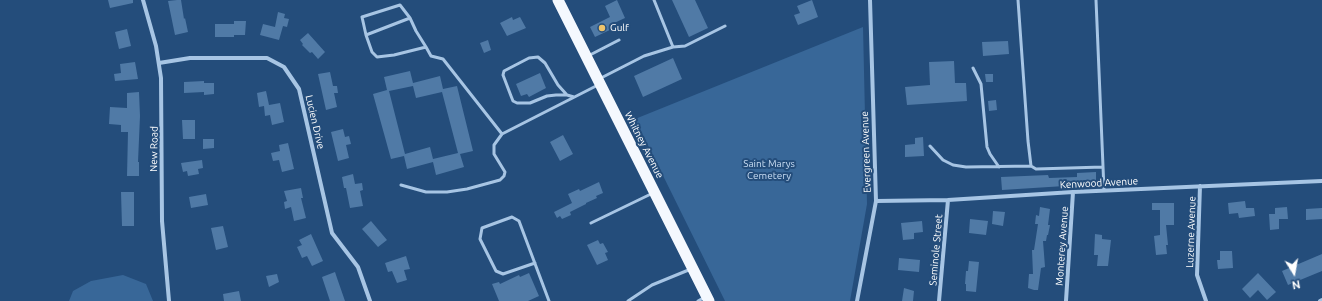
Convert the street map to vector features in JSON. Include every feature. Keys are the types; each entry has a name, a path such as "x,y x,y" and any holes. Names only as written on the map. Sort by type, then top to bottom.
{"highway":[{"name":"Whitney Avenue","path":"558,0 693,269 705,299"}],"street":[{"name":"New Road","path":"143,0 159,63 162,93 162,221 169,301"},
{"name":"Evergreen Avenue","path":"857,301 876,201 870,0"},
{"name":"Lucien Drive","path":"159,63 190,58 267,58 284,67 299,89 332,233 358,267 370,301"},
{"name":"Kenwood Avenue","path":"876,201 948,200 1104,190 1322,181"},
{"name":"Luzerne Avenue","path":"1200,186 1197,275 1206,301"},
{"name":"Monterey Avenue","path":"1066,301 1073,192"},
{"name":"Seminole Street","path":"939,301 948,200"}],"lane":[{"path":"1018,0 1031,166"},
{"path":"1096,0 1104,190"},
{"path":"655,1 673,47"},
{"path":"426,47 394,55 377,57 372,52 362,17 400,5 410,18 431,56 443,59 502,134"},
{"path":"366,35 410,18"},
{"path":"401,185 426,192 447,192 467,189 500,180 504,176 505,172 494,154 494,145 502,134 574,97 644,56 673,47 685,46 725,26"},
{"path":"586,57 619,40"},
{"path":"566,95 558,85 545,63 538,57 529,58 504,71 503,75 513,101 516,103 525,104 547,96 566,95 574,97"},
{"path":"973,68 981,84 987,147 999,167"},
{"path":"930,146 942,160 966,167 1031,166 1036,169 1103,167"},
{"path":"591,223 655,192"},
{"path":"535,263 503,274 496,271 480,239 482,228 512,217 520,221 549,301"},
{"path":"628,301 652,285 693,269"}],"green space":[{"name":"Saint Marys Cemetery","path":"863,27 867,204 850,301 725,301 635,119"},
{"path":"123,275 146,284 153,301 69,301 73,291 91,281"}],"building":[{"path":"108,0 133,0 133,3 110,8"},
{"path":"181,0 188,32 175,35 168,1"},
{"path":"617,0 625,18 612,24 614,28 595,37 590,27 610,17 605,6"},
{"path":"672,0 695,0 708,28 689,37"},
{"path":"812,0 818,17 798,25 794,15 800,13 797,6"},
{"path":"278,12 285,14 284,18 289,19 287,27 283,26 279,40 260,35 263,24 275,27"},
{"path":"512,17 513,20 520,17 526,28 507,36 500,23"},
{"path":"234,21 246,21 245,35 234,35 234,37 215,37 215,24 234,24"},
{"path":"127,29 131,46 119,49 115,32"},
{"path":"308,33 325,52 318,59 312,52 310,53 302,45 303,44 300,40"},
{"path":"488,40 491,50 484,53 480,43"},
{"path":"1008,41 1009,54 983,56 982,42"},
{"path":"673,58 682,79 643,97 634,76"},
{"path":"954,61 955,83 966,83 967,101 907,105 905,87 930,85 929,62"},
{"path":"135,62 138,79 115,81 114,74 121,73 120,64"},
{"path":"410,71 413,83 440,76 443,89 457,86 473,151 460,154 464,167 436,175 433,162 407,169 404,156 391,159 373,94 387,90 384,77","holes":["413,86 416,98 442,92 458,153 433,159 430,147 405,154 389,91"]},
{"path":"330,72 333,86 337,86 338,93 334,93 337,107 326,110 318,74"},
{"path":"540,73 546,88 529,97 527,94 521,96 516,84"},
{"path":"985,74 993,74 993,82 986,82"},
{"path":"204,81 204,83 214,83 214,94 204,95 204,92 184,93 184,82"},
{"path":"266,91 269,105 280,103 284,122 272,125 270,115 265,116 264,106 259,107 257,93"},
{"path":"139,92 139,176 127,176 128,132 121,132 121,125 109,124 110,107 127,108 127,93"},
{"path":"996,100 997,110 989,111 988,101"},
{"path":"182,120 195,120 195,139 183,139"},
{"path":"343,129 345,137 349,136 351,144 346,145 349,158 338,161 331,132"},
{"path":"563,135 573,154 560,161 550,142"},
{"path":"923,137 924,156 905,157 905,145 915,144 915,138"},
{"path":"203,139 214,139 214,148 203,149"},
{"path":"288,143 294,169 282,172 279,160 273,161 271,153 280,151 279,145"},
{"path":"202,160 203,168 198,169 199,174 188,176 187,171 183,172 181,163"},
{"path":"1096,172 1096,184 1002,190 1001,177 1048,175 1049,178 1077,177 1077,173"},
{"path":"353,174 355,184 362,183 363,190 360,191 363,206 350,208 342,177"},
{"path":"599,182 603,193 596,196 597,198 570,212 571,215 562,219 560,216 557,218 554,212 572,203 568,194 579,189 580,191"},
{"path":"301,188 303,198 301,198 306,218 294,221 291,207 285,209 284,202 287,201 284,191"},
{"path":"121,192 134,192 134,226 122,226"},
{"path":"206,194 208,205 191,208 189,197"},
{"path":"1245,201 1246,208 1254,208 1255,216 1239,218 1238,213 1229,214 1228,203"},
{"path":"1152,203 1174,203 1174,225 1166,225 1168,245 1166,245 1167,254 1156,255 1154,236 1160,235 1160,210 1152,210"},
{"path":"1040,207 1050,209 1048,225 1050,225 1046,241 1043,241 1045,267 1041,268 1038,290 1034,290 1028,288 1029,274 1033,274 1032,250 1034,250 1038,224 1035,224 1036,215 1039,216"},
{"path":"1287,207 1288,219 1279,219 1279,229 1270,230 1269,214 1275,214 1275,208"},
{"path":"1322,208 1322,219 1306,220 1306,209"},
{"path":"993,211 1005,212 1003,226 992,224"},
{"path":"970,219 988,221 986,235 969,233"},
{"path":"371,221 387,240 378,247 362,229"},
{"path":"922,221 923,232 914,233 914,239 903,240 901,223"},
{"path":"223,226 228,247 216,250 211,228"},
{"path":"311,234 323,261 312,266 307,256 302,258 297,247 302,245 299,240"},
{"path":"1095,234 1102,235 1102,239 1111,240 1108,266 1097,266 1098,255 1094,255"},
{"path":"598,240 600,244 603,243 608,252 605,253 608,260 597,265 587,245"},
{"path":"1220,251 1232,251 1233,268 1218,269 1217,260 1220,260"},
{"path":"1322,254 1322,271 1288,285 1282,271"},
{"path":"406,256 410,269 404,270 407,280 397,283 392,271 388,272 385,263"},
{"path":"899,258 920,260 919,272 898,270"},
{"path":"969,261 979,262 976,292 966,291 966,271 968,271"},
{"path":"335,272 345,301 330,301 322,277"},
{"path":"529,273 539,296 528,301 499,301 492,284 499,282 500,284 519,275 520,277"},
{"path":"1258,273 1276,292 1267,300 1258,290 1250,298 1242,289"},
{"path":"277,274 279,282 269,287 266,276"},
{"path":"904,288 914,291 913,301 902,301"},
{"path":"239,291 241,301 224,301 223,294"}],"place":[{"name":"Gulf","path":"602,28"}]}
